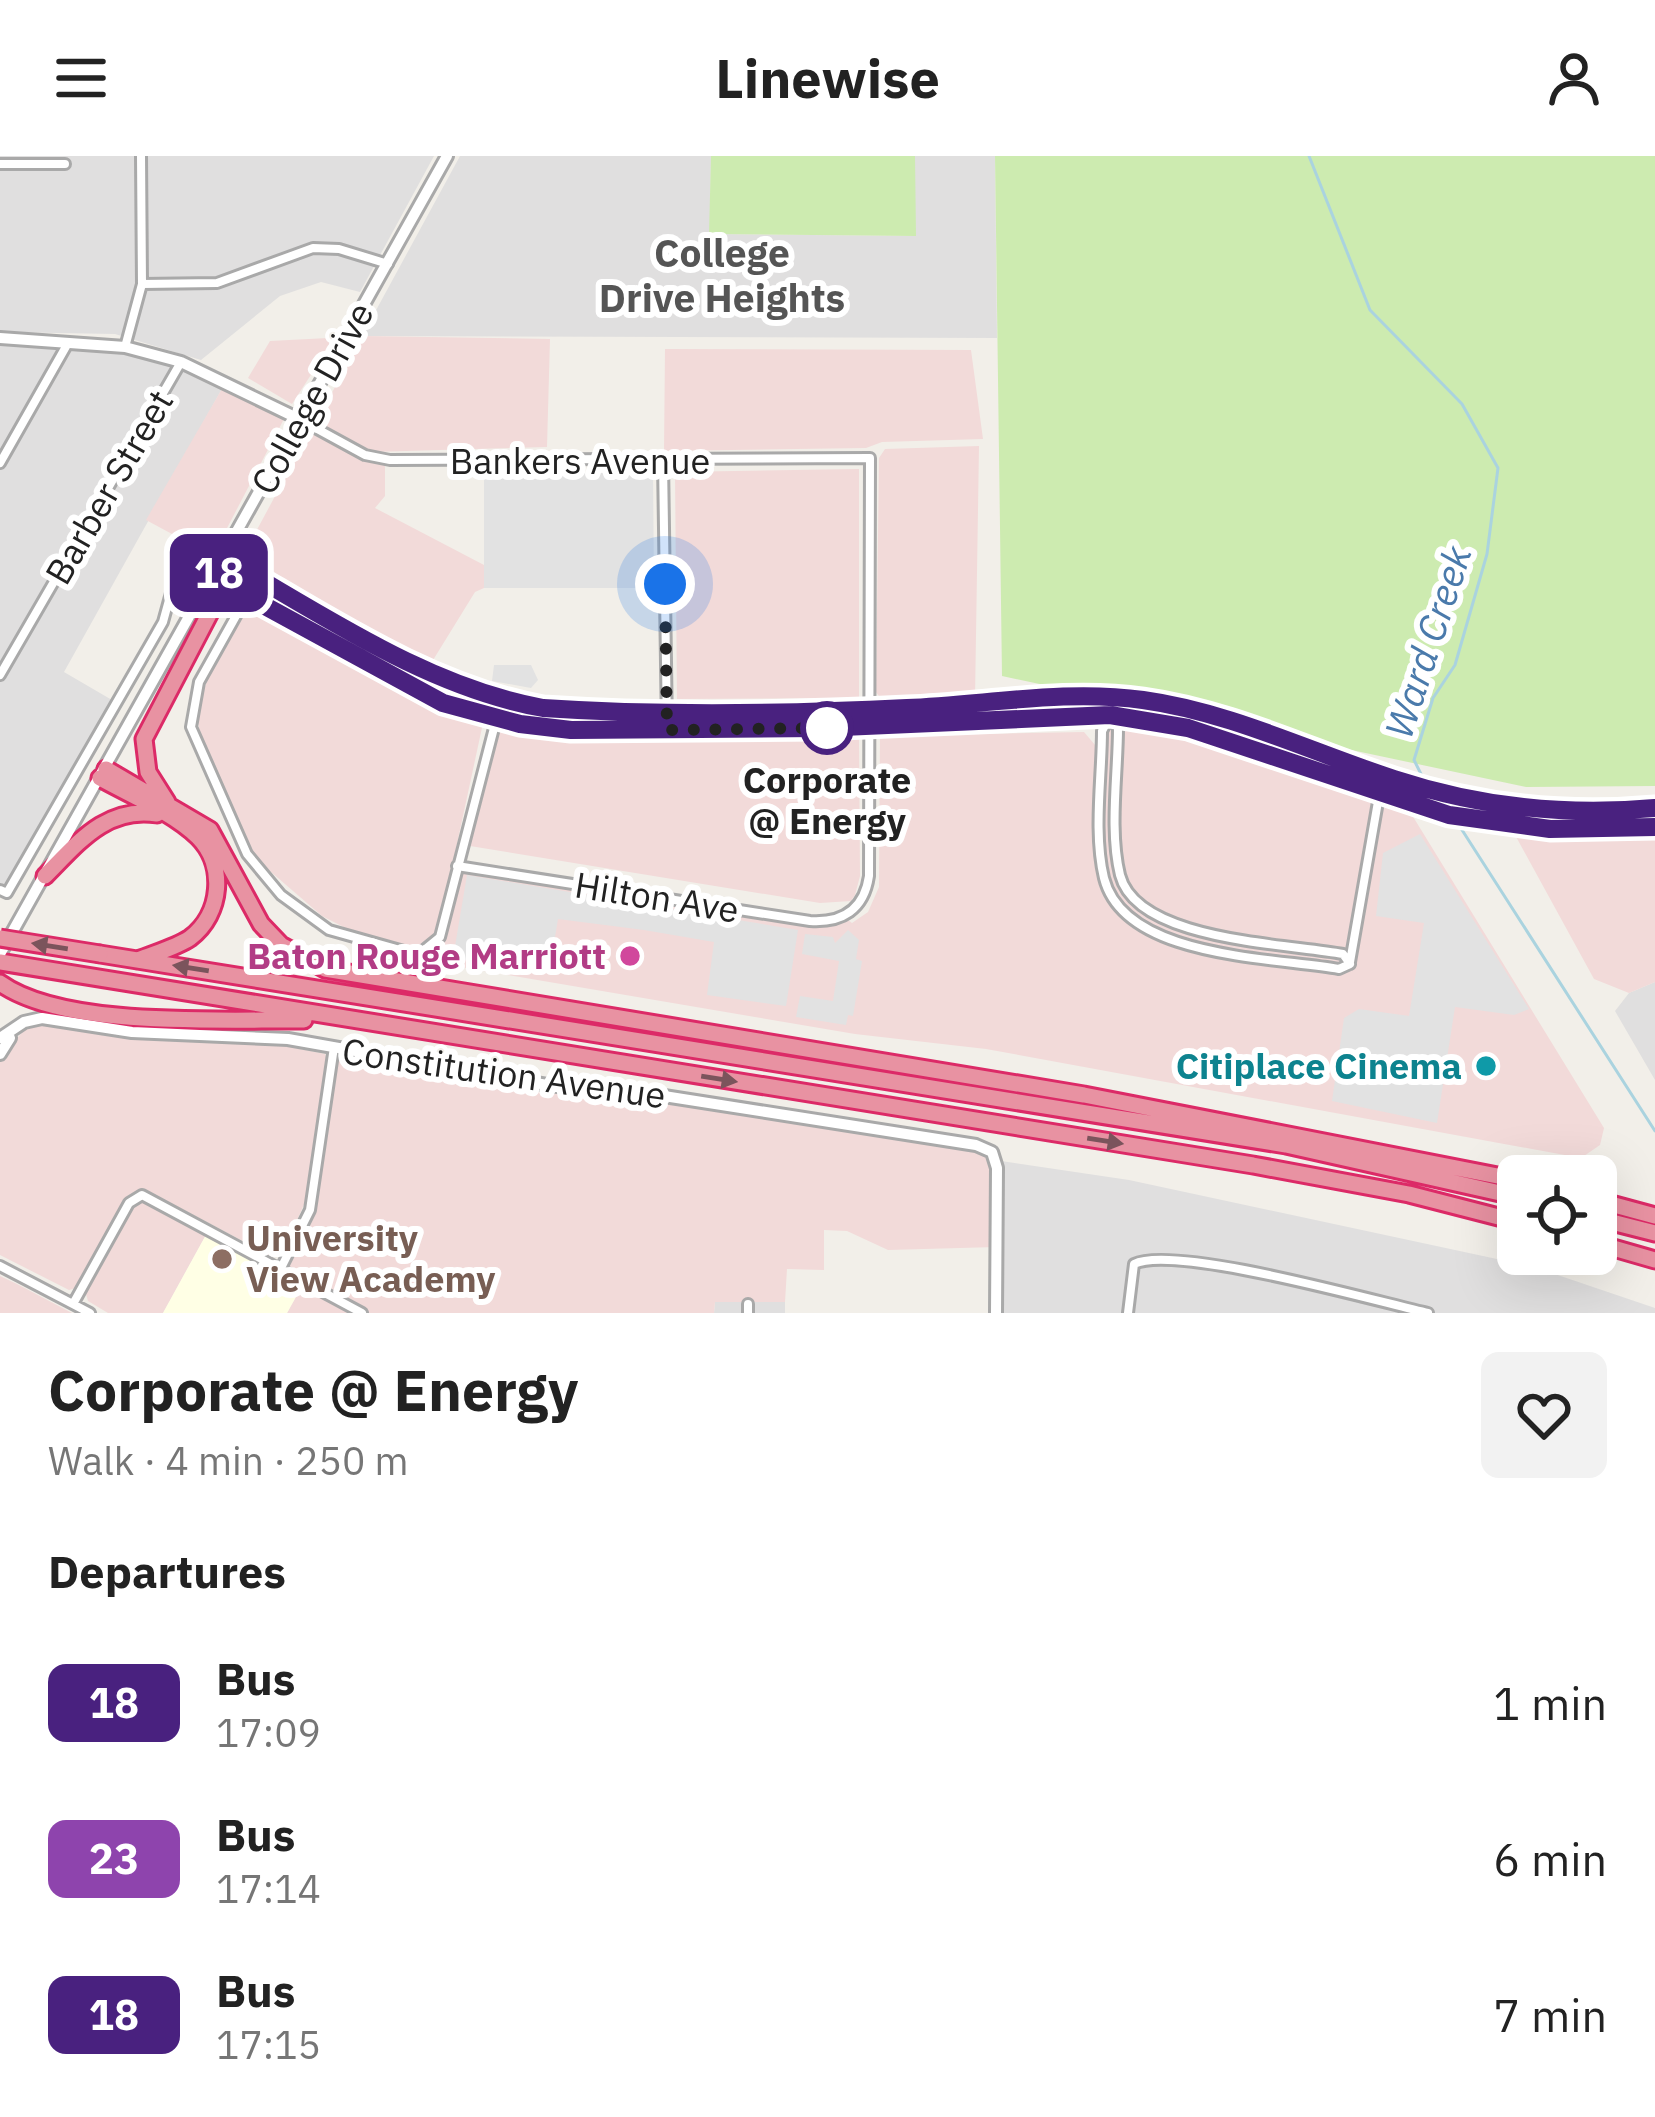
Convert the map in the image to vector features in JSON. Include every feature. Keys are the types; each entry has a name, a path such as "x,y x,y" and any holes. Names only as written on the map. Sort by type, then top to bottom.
{"highway":[{"path":"137,960 191,937 208,916 216,894 215,868 206,846 169,811 148,772 146,731 214,605 227,596 247,596"},
{"path":"103,774 215,836 248,904 270,934 325,969 1151,1107 1497,1176"},
{"path":"45,875 105,821 134,812 169,811"},
{"path":"0,938 1286,1145 1497,1191"},
{"path":"0,958 1253,1165 1409,1194 1497,1217"},
{"path":"0,983 37,999"},
{"path":"0,1000 37,999 140,1017 355,1020"},
{"path":"1617,1206 1653,1216"},
{"path":"1617,1223 1655,1233"},
{"path":"1617,1249 1655,1260"}],"street":[{"path":"125,347 142,284 136,163 141,156"},
{"name":"College Drive","path":"0,958 443,157"},
{"path":"0,164 65,164"},
{"path":"142,284 217,283 313,248 340,249 388,263"},
{"path":"0,338 125,347 181,362 299,419"},
{"path":"0,463 69,342"},
{"name":"Barber Street","path":"0,675 181,362"},
{"name":"Bankers Avenue","path":"299,419 365,454 390,460 870,458 870,709"},
{"path":"663,461 667,730"},
{"path":"3,891 163,622 180,560 190,556 218,567 230,565 435,674 501,701 543,708 767,710 1110,697 1182,707 1481,802 1539,809 1655,808"},
{"path":"218,567 221,582 389,676 443,703 520,724 749,729 1110,715 1188,728 1379,796 1500,824 1655,827"},
{"path":"247,596 199,682 191,727 248,854 273,888 329,930 392,951 418,955 432,948 440,937 501,701"},
{"path":"306,630 323,615"},
{"path":"363,662 394,653"},
{"path":"389,676 400,668 435,674"},
{"path":"1110,697 1110,715 1102,730 1103,873 1111,895 1136,927 1166,940 1339,969 1350,964"},
{"path":"520,724 526,714 543,708"},
{"path":"870,709 870,727"},
{"path":"749,729 750,721 767,710"},
{"path":"1110,715 1118,728 1119,871 1147,914 1171,925 1343,954 1350,964"},
{"name":"Hilton Ave","path":"457,866 835,921 855,909 868,876 870,727"},
{"path":"1350,964 1379,796"},
{"path":"1102,806 1118,806"},
{"path":"1111,895 1125,886"},
{"path":"1166,940 1171,925"},
{"path":"1258,955 1260,939"},
{"name":"Constitution Avenue","path":"5,1041 42,1018 132,1032 261,1036 535,1084 664,1096 976,1144 992,1152 996,1313"},
{"path":"281,1268 310,1210 334,1047"},
{"path":"74,1304 129,1203 139,1195 157,1199 362,1313"},
{"path":"1127,1313 1135,1264 1180,1260 1428,1313"},
{"path":"0,1266 90,1313"}],"shaded area":[{"path":"0,156 434,156 360,292 321,282 280,296 201,360 115,334 0,332"},
{"path":"460,156 711,156 710,234 915,236 915,156 995,156 997,338 362,336"},
{"path":"362,336 550,339 547,447 371,452 317,421"},
{"path":"328,338 331,344 292,404 248,378 270,341"},
{"path":"0,342 122,350 175,364 223,387 64,672 112,700 0,893"},
{"path":"665,349 971,350 983,439 882,442 866,448 664,451"},
{"path":"223,387 285,417 214,553 187,549 185,541 146,520"},
{"path":"309,433 385,464 385,496 375,508 484,565 484,588 475,592 430,665 248,565 245,552"},
{"path":"979,446 975,699 883,702 876,692 879,458 885,449"},
{"path":"859,469 859,698 677,699 675,472"},
{"path":"653,472 654,588 484,588 484,474"},
{"path":"251,606 408,691 483,723 438,932 421,948 379,945 322,916 256,859 203,748 196,712 214,661"},
{"path":"494,665 531,665 538,680 531,688 492,681"},
{"path":"1102,720 1181,733 1412,815 1604,1128 1600,1145 1585,1155 1565,1155 986,1049 855,1034 431,962 457,866 810,921 844,917 852,923 868,912 879,887 880,736 1084,732 1101,752"},
{"path":"500,727 859,736 860,876 855,895 851,901 820,903 470,846"},
{"path":"1514,833 1655,838 1655,982 1629,993 1594,979"},
{"path":"1420,834 1529,1009 1514,1015 1455,1007 1437,1123 1332,1101 1344,1018 1359,1009 1409,1016 1424,923 1376,916 1383,853"},
{"path":"467,875 798,930 786,1006 707,995 714,942 644,930 558,919 549,973 453,958"},
{"path":"848,930 859,940 856,959 862,961 853,1016 848,1015 846,1025 796,1017 800,996 833,1001 839,961 802,954 805,934 833,937 835,943"},
{"path":"1655,982 1655,1080 1615,1011 1629,993"},
{"path":"45,1024 136,1036 267,1042 325,1054 328,1063 306,1200 281,1256 273,1257 144,1189 128,1196 76,1288 69,1290 0,1255 0,1058 25,1029"},
{"path":"334,1047 547,1085 675,1098 986,1147 995,1159 996,1247 888,1250 847,1231 824,1230 824,1270 787,1269 785,1302 715,1302 714,1313 362,1313 281,1268 305,1224"},
{"path":"1001,1161 1129,1180 1497,1259 1497,1275 1558,1275 1655,1308 1655,1313 1000,1313"},
{"path":"145,1200 207,1233 163,1313 108,1313 88,1301 86,1294 134,1207"},
{"name":"University View Academy","path":"207,1233 302,1286 287,1313 163,1313"},
{"path":"0,1276 17,1284 72,1313 0,1313"},
{"path":"302,1286 352,1313 287,1313"},
{"path":"715,1302 785,1302 785,1313 714,1313"}],"green space":[{"path":"711,156 915,156 916,236 709,234"},
{"path":"995,156 1655,156 1655,786 1526,787 1002,676"}],"waterway":[{"name":"Ward Creek","path":"1309,156 1370,310 1462,404 1498,468 1487,554 1455,665 1433,698 1414,760 1426,784"},
{"name":"Ward Creek","path":"1436,796 1449,812"},
{"name":"Ward Creek","path":"1455,819 1655,1131"}],"bus line":[{"name":"18","path":"1655,808 1590,811 1481,802 1392,778 1226,719 1142,699 1058,696 870,709 591,711 501,701 449,681 230,565 218,567 221,582 393,679 443,703 520,724 571,730 820,728 1110,715 1188,728 1379,796 1449,815 1550,829 1655,827"}],"place":[{"name":"Corporate @ Energy","path":"827,728"},
{"name":"Baton Rouge Marriott","path":"630,956"},
{"name":"Citiplace Cinema","path":"1486,1066"},
{"name":"University View Academy","path":"222,1259"}],"district":[{"name":"College Drive Heights","path":"722,276"}],"route":[{"path":"665,584 667,730 827,728"}]}
